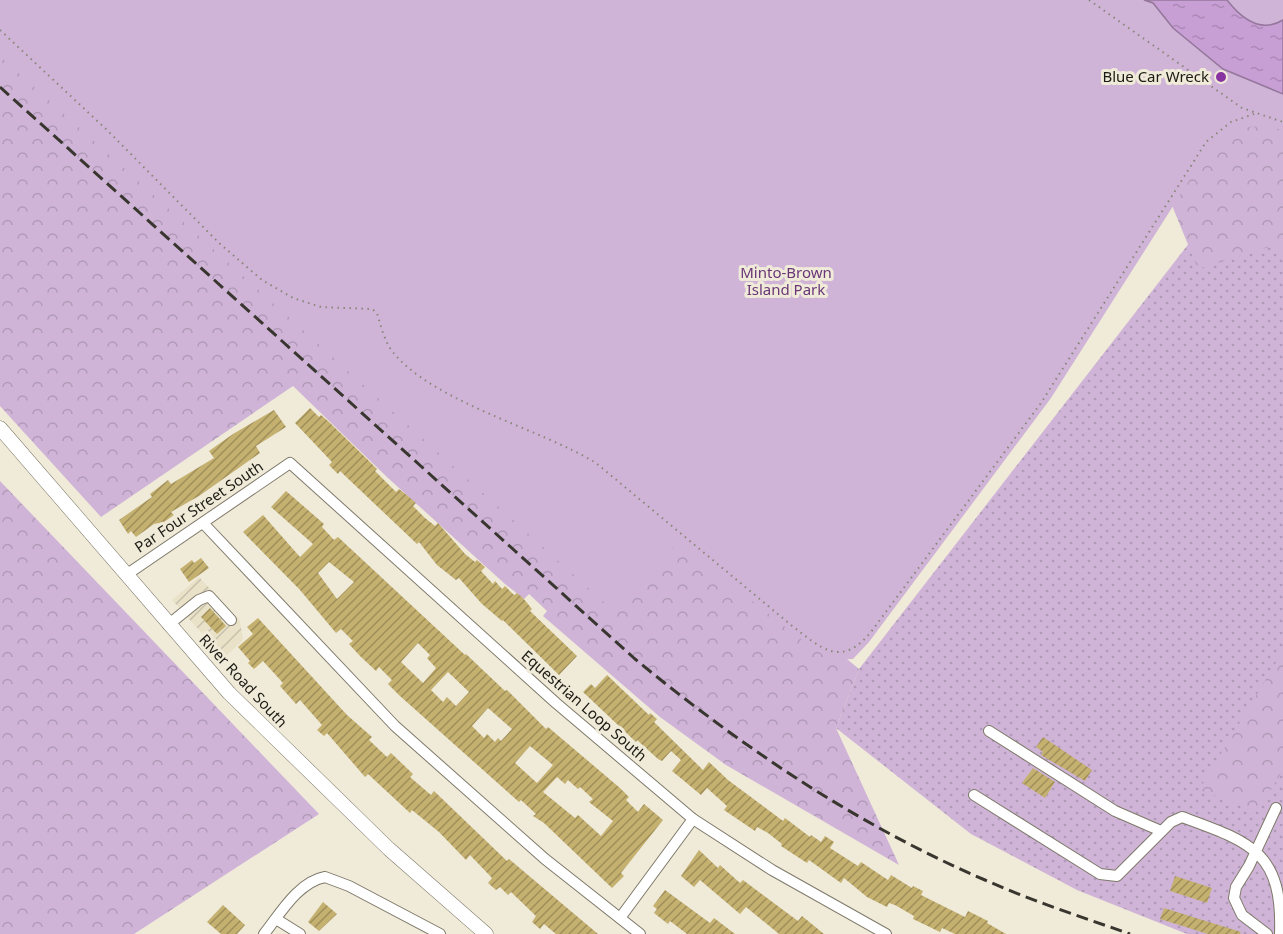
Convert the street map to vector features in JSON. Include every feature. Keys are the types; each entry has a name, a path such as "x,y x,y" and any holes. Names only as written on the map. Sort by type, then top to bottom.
{"main road":[{"name":"River Road South","path":"0,428 229,693 334,798 484,933"}],"street":[{"name":"Par Four Street South","path":"126,575 290,463"},
{"name":"Equestrian Loop South","path":"290,463 556,703 693,819 772,870 886,934"},
{"path":"203,523 395,726 545,859 640,934"},
{"path":"168,625 199,600 209,597 231,620"},
{"path":"989,731 1115,811 1161,831"},
{"path":"974,795 1100,874 1117,876 1161,831 1171,822 1182,817 1257,849 1272,864 1282,890 1280,934"},
{"path":"1267,934 1242,915 1234,898 1236,887 1276,808"},
{"path":"620,918 693,819"},
{"path":"264,934 304,888 312,881 325,877 349,886 440,934"},
{"path":"276,919 300,934"}],"path":[{"path":"1089,0 1187,71 1254,114 1283,122"},
{"path":"0,30 122,144 219,243 262,280 293,298 321,307 372,309 376,313 391,350 420,377 487,411 567,446 596,463 791,626 815,644 838,653 852,650 871,632 1041,402 1206,142 1231,122 1254,114"}],"shaded area":[{"path":"199,577 240,621 243,640 224,658 172,600"}],"green space":[{"path":"0,0 682,523 859,669 836,728 899,865 726,765 660,717 543,616 547,611 529,594 524,599 505,584 388,478 293,386 101,517 0,406"},
{"name":"Minto-Brown Island Park","path":"0,0 1283,0 1283,130 1262,126 1244,128 1226,135 1210,148 1051,398 869,642 853,659 834,660 813,649 678,542 616,613 0,56"},
{"path":"1283,0 1283,252 1272,246 1198,269 1151,154"},
{"path":"1283,182 1283,934 1187,934 1077,890 971,834 836,728 859,669 1207,220"},
{"path":"0,481 319,814 134,934 0,934"},
{"path":"1283,651 1283,770 1258,811 1199,790"}],"water":[{"path":"1144,0 1227,0 1238,13 1259,25 1275,24 1283,20 1283,94 1223,69 1173,28 1153,3"}],"building":[{"path":"310,408 319,417 321,415 329,422 367,459 377,469 375,471 396,492 399,489 408,496 416,503 413,506 425,518 435,526 438,523 465,554 485,567 481,571 493,584 495,581 502,589 505,586 514,595 517,593 523,598 532,609 530,611 577,656 559,675 503,620 482,604 459,578 456,580 437,565 419,542 417,544 340,471 338,474 329,465 332,462 295,423"},
{"path":"274,410 286,427 256,446 260,453 199,496 171,512 174,515 164,522 154,524 136,537 131,531 128,534 119,520 152,497 150,494 168,480 171,484 214,458 209,451"},
{"path":"286,491 324,524 322,527 334,540 338,537 465,655 505,691 507,690 546,729 548,727 620,788 629,797 626,800 638,812 644,804 663,820 621,873 624,876 612,888 544,823 533,816 536,814 521,800 519,802 400,696 388,684 392,680 379,667 376,671 360,656 349,644 353,641 341,629 336,633 300,590 243,532 263,515 300,557 313,544 271,507","holes":["329,562 354,582 337,599 318,573","418,643 430,655 427,658 436,668 423,683 401,662","448,672 469,692 456,706 447,697 443,702 431,690","488,708 512,729 501,741 498,738 495,742 487,734 484,738 472,726","530,746 553,765 537,783 515,763","557,777 565,784 568,780 578,789 580,787 593,799 589,802 613,821 601,836 578,815 575,818 543,792"]},
{"path":"201,558 209,568 189,582 180,569 192,560 194,563"},
{"path":"210,608 226,626 217,634 201,617"},
{"path":"258,618 347,715 372,737 369,740 387,757 391,753 413,774 410,777 431,795 434,791 507,861 509,859 598,934 556,934 544,924 540,929 532,922 536,916 511,892 508,895 500,887 496,890 488,883 492,878 470,855 466,860 439,832 412,810 410,813 368,774 365,777 327,733 324,736 317,730 322,725 300,700 296,704 280,686 283,683 263,661 254,669 248,663 250,661 238,647 253,634 247,627"},
{"path":"607,675 649,715 650,713 657,719 654,722 703,770 709,762 728,780 783,821 785,818 810,837 811,835 821,842 825,836 834,842 830,848 858,866 861,862 888,880 891,875 912,888 913,886 923,891 921,895 965,917 968,911 988,921 987,923 1006,934 955,934 942,928 940,932 913,919 914,916 895,905 889,903 887,907 867,897 844,878 841,883 809,860 807,863 781,846 782,844 768,833 757,827 755,831 724,810 727,806 707,788 701,795 672,771 681,760 671,751 662,761 658,759 637,740 636,742 583,692 591,684 595,688"},
{"path":"1043,737 1092,770 1085,781 1041,755 1043,752 1036,747"},
{"path":"1033,768 1055,782 1045,798 1022,783"},
{"path":"699,850 718,868 720,865 740,883 743,880 798,921 802,916 824,934 779,934 746,907 740,914 700,880 694,887 681,876"},
{"path":"1175,876 1212,888 1207,903 1170,891"},
{"path":"665,890 710,923 714,918 735,934 687,934 670,921 668,924 654,913 657,909 653,906"},
{"path":"323,902 337,914 319,931 308,922"},
{"path":"223,905 245,925 237,934 221,934 207,922"},
{"path":"1164,908 1241,932 1240,934 1208,934 1160,919"}],"railway":[{"path":"0,87 635,659 717,723 802,782 891,835 1021,895 1130,934"}],"place":[{"name":"Blue Car Wreck","path":"1221,77"}]}
